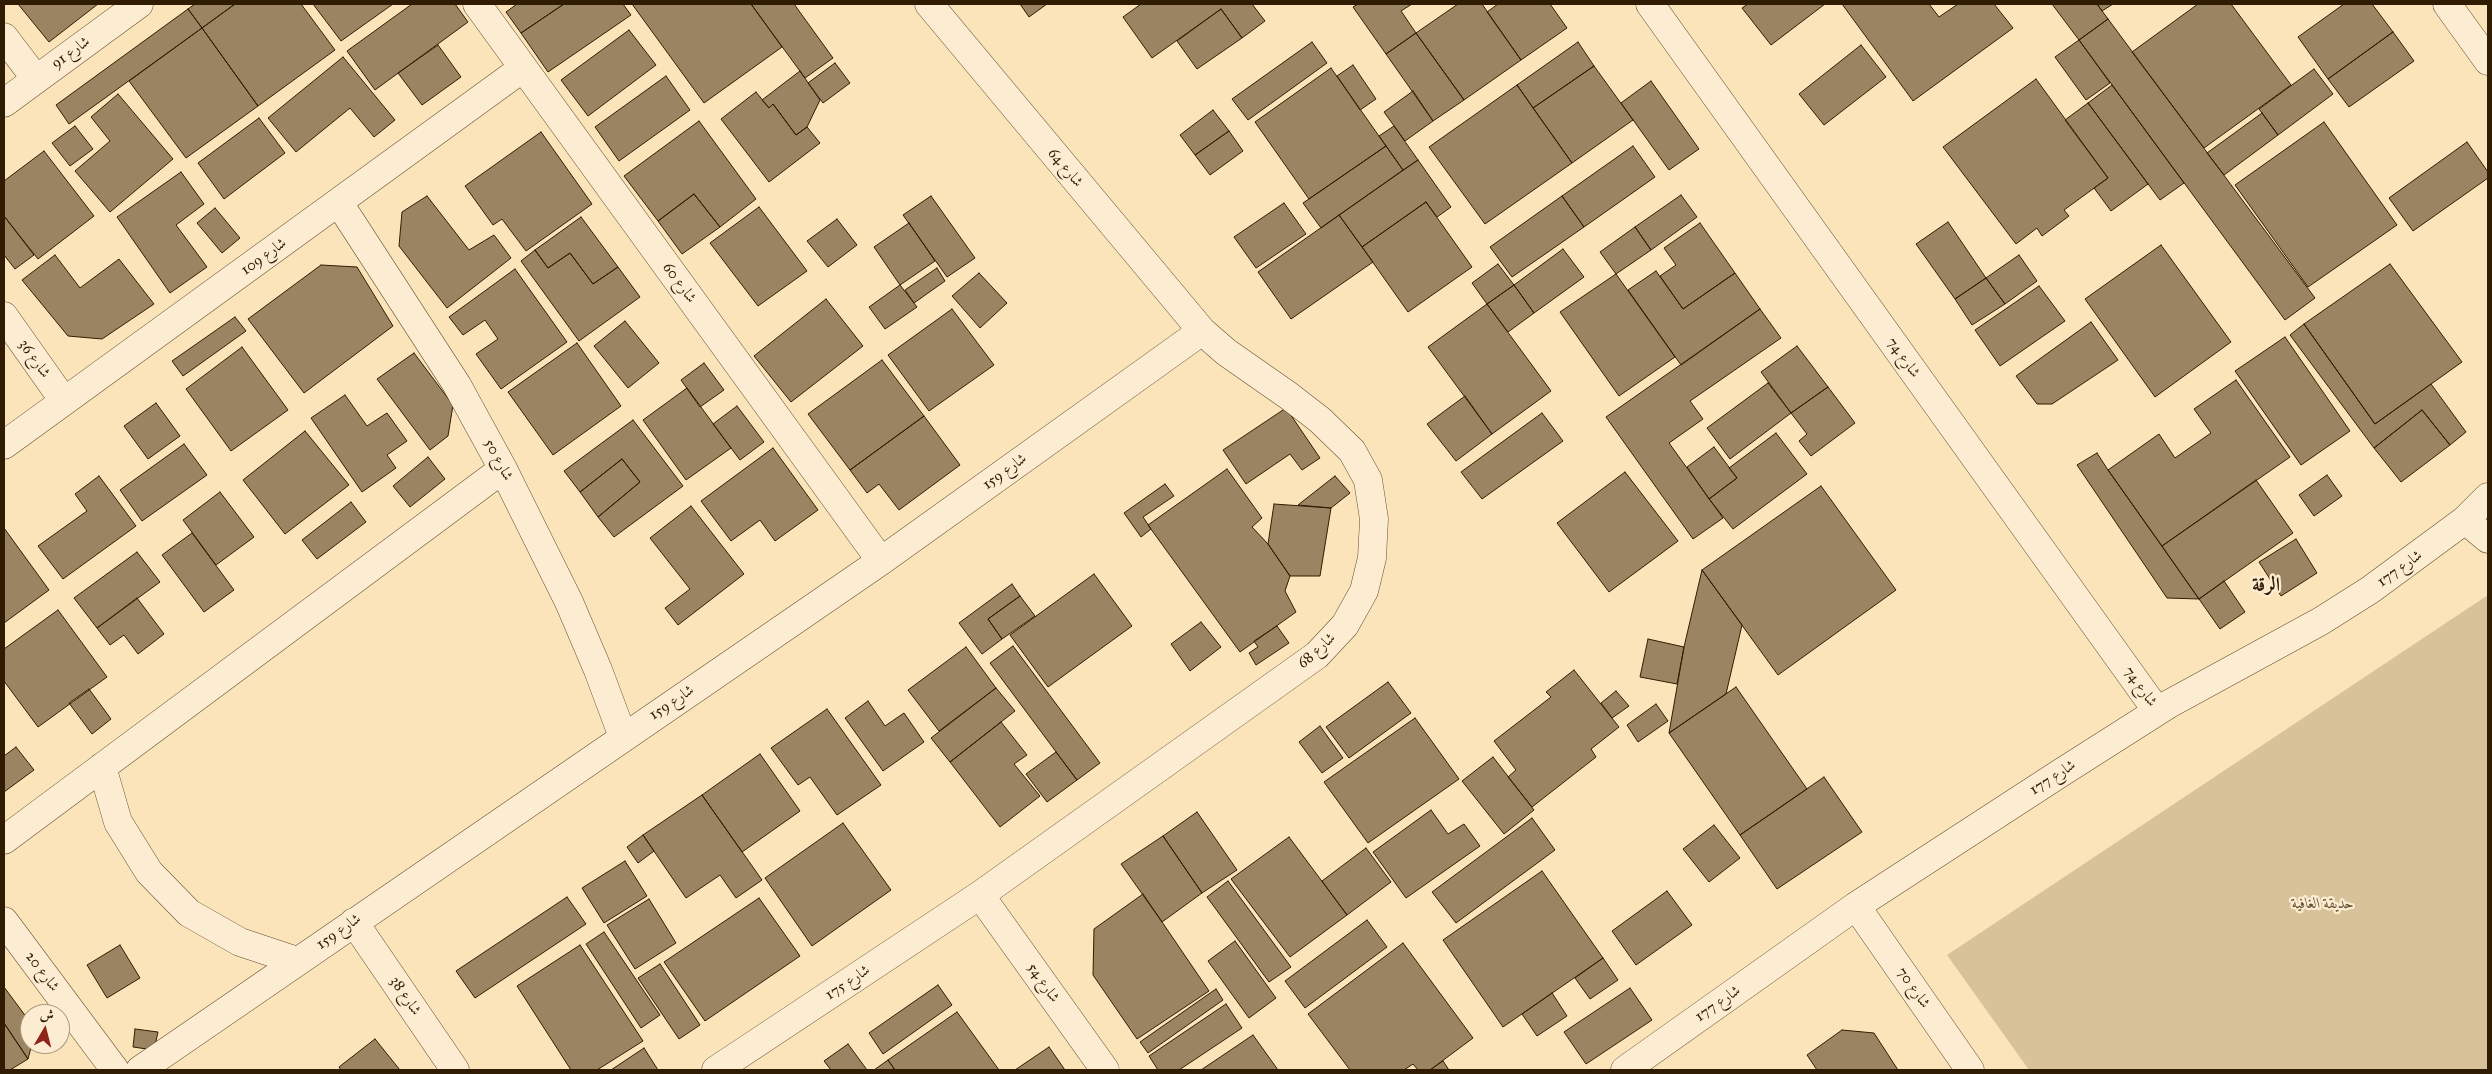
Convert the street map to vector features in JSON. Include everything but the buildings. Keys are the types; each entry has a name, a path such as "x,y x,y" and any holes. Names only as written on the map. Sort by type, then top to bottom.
{"street":[{"name":"شارع 91","path":"4,103 139,4"},
{"name":"شارع 60","path":"477,4 881,562"},
{"name":"شارع 64","path":"928,4 1202,331"},
{"name":"شارع 74","path":"1650,4 2158,711"},
{"path":"2446,4 2488,61"},
{"path":"4,37 36,79"},
{"name":"شارع 109","path":"4,444 524,68"},
{"name":"شارع 50","path":"338,203 457,385 503,469 569,602 598,670 622,737"},
{"name":"شارع 36","path":"4,316 64,401"},
{"name":"شارع 159","path":"140,1070 622,737 881,562 1202,331"},
{"name":"شارع 68","path":"980,895 1317,655 1345,624 1364,591 1372,558 1374,519 1368,480 1352,451 1320,420 1290,396 1226,352 1202,331"},
{"path":"4,840 503,469"},
{"name":"شارع 177","path":"1624,1070 1856,906 2158,711 2321,621 2370,590 2465,520 2488,497"},
{"path":"2465,520 2488,539"},
{"path":"102,767 118,822 149,872 190,913 240,942 297,961"},
{"name":"شارع 175","path":"716,1070 980,895"},
{"name":"شارع 54","path":"980,895 1105,1070"},
{"name":"شارع 70","path":"1856,906 1970,1070"},
{"name":"شارع 20","path":"4,921 115,1070"},
{"name":"شارع 38","path":"354,922 455,1070"}],"green space":[{"name":"حديقة الغافية","path":"2488,595 2488,1070 2029,1070 1947,955"}],"district":[{"name":"الرقة","path":"2266,586"}]}
